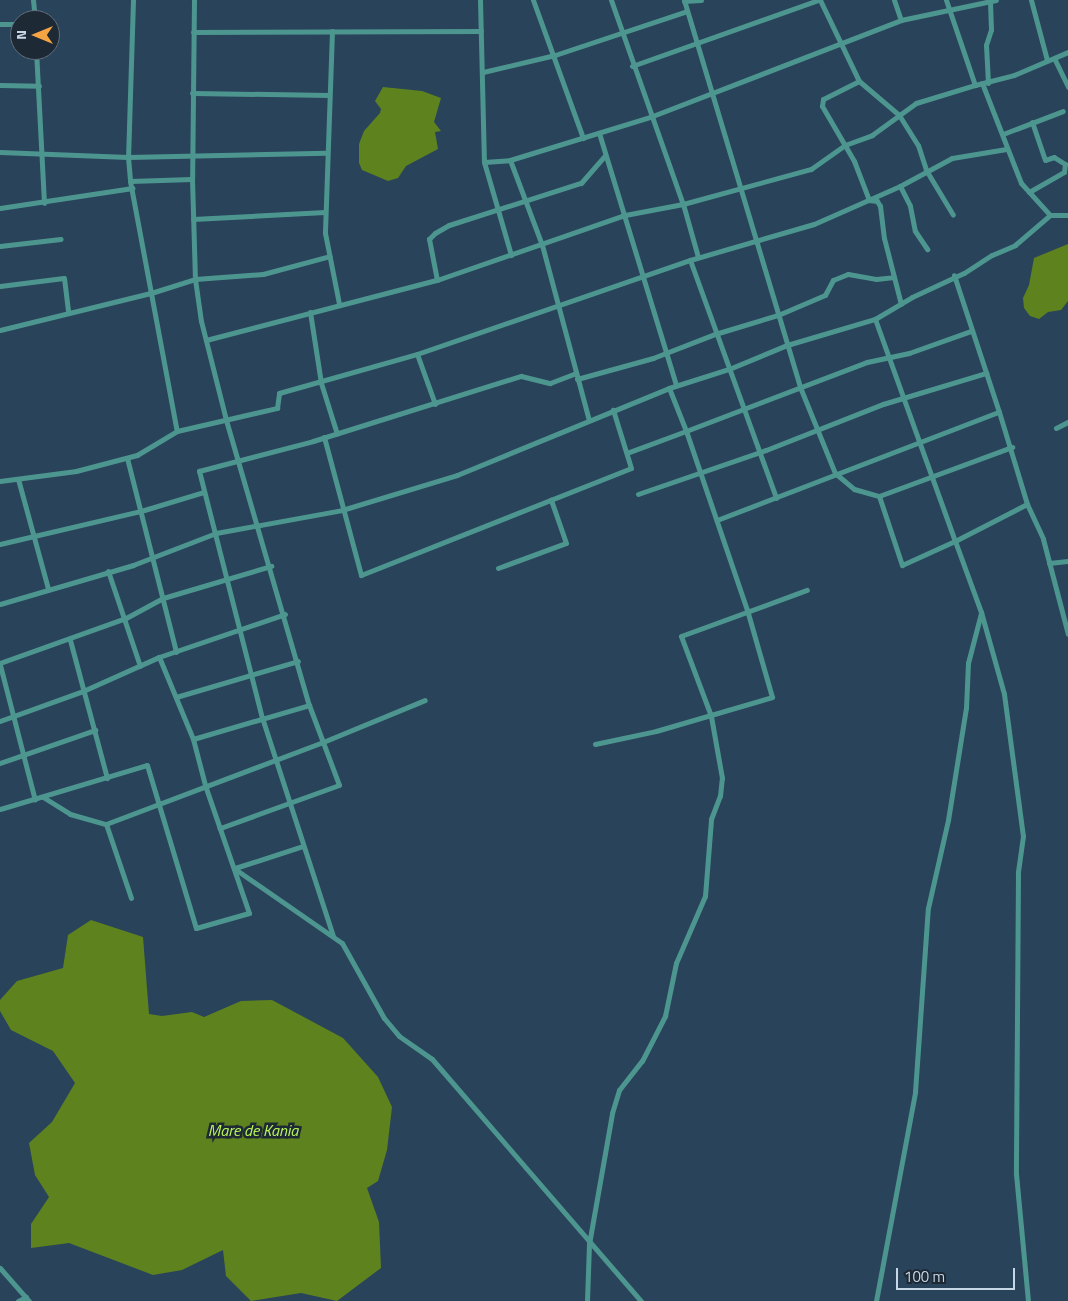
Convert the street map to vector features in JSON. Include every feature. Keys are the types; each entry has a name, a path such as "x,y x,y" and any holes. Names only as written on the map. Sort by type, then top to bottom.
{"street":[{"path":"133,0 128,156 130,181 177,430"},
{"path":"194,0 192,179 195,279 206,340 226,420 271,566 309,705 339,785 220,828"},
{"path":"480,0 484,162 511,255"},
{"path":"533,0 555,55 583,138"},
{"path":"611,0 632,66 683,204 698,257"},
{"path":"701,0 684,1 742,188 755,243 800,387 835,472 854,489 879,496 1012,447"},
{"path":"632,66 696,41 819,0 859,81 899,115 924,157 926,170 953,215"},
{"path":"894,0 900,20"},
{"path":"946,0 975,85"},
{"path":"484,162 510,160 713,95 900,20 992,0 991,30 986,45 985,83 1004,134 1006,149 1022,183 1050,216"},
{"path":"1032,0 1047,60"},
{"path":"483,72 555,55 622,35 687,11"},
{"path":"332,31 325,212 330,256 339,304"},
{"path":"193,32 480,31"},
{"path":"206,340 437,280 625,216 683,204 811,169 845,145 872,135 916,102 985,83 1047,60 1055,60 1068,52"},
{"path":"37,60 44,203"},
{"path":"1055,60 1068,87"},
{"path":"859,81 821,101 845,145 869,200"},
{"path":"0,85 39,86"},
{"path":"192,93 329,95"},
{"path":"1004,134 1063,110"},
{"path":"1030,192 1036,186 1064,172 1065,164 1054,157 1045,160 1032,122"},
{"path":"599,133 625,216 641,276 676,385"},
{"path":"0,481 18,480 127,458 177,430 277,408 279,393 321,383 417,354 560,307 641,276 698,257 755,243 814,224 900,186 926,170 966,154 1006,149"},
{"path":"0,152 128,156 326,153"},
{"path":"437,280 429,239 449,225 498,212 581,183 605,155"},
{"path":"510,160 542,245 589,420"},
{"path":"130,181 192,179"},
{"path":"900,186 910,206 915,231 927,249"},
{"path":"0,208 44,203 132,188"},
{"path":"869,200 877,201 880,206 884,238 901,304"},
{"path":"193,219 325,212"},
{"path":"0,604 108,572 216,533 342,510 457,475 676,385 729,369 787,346 875,319 1015,245 1050,216 1068,215"},
{"path":"0,246 61,239"},
{"path":"0,330 151,293 195,279 263,274 330,256"},
{"path":"690,260 715,334 776,498"},
{"path":"332,936 262,718 199,471 337,434 521,376 550,383 577,376 594,377 715,334 778,315 828,293 831,282 848,274 876,279 894,277"},
{"path":"954,276 971,331 1012,447 1027,504 1043,539 1068,634"},
{"path":"0,286 64,278 68,313"},
{"path":"310,312 321,383 337,434"},
{"path":"875,319 906,397 922,443 931,478 981,612 1010,726 1023,836 1018,873 1016,1174 1028,1301"},
{"path":"627,453 867,362 891,358 971,331"},
{"path":"417,354 435,404"},
{"path":"638,494 701,470 759,452 906,397 986,373"},
{"path":"595,744 711,716 772,697 747,610 701,470 669,388"},
{"path":"324,437 342,510 361,575 631,468 613,410"},
{"path":"717,520 776,498 835,472 922,443 999,412"},
{"path":"1056,428 1068,422"},
{"path":"127,458 176,652"},
{"path":"18,480 48,590"},
{"path":"0,544 141,511 204,492"},
{"path":"879,496 902,565 955,541 1027,504"},
{"path":"498,568 566,543 551,500"},
{"path":"1049,563 1068,561"},
{"path":"35,800 0,664 126,618 163,598 271,566"},
{"path":"108,572 126,618 140,666"},
{"path":"587,1301 589,1244 599,1175 619,1090 642,1061 664,1016 676,963 705,896 711,819 722,778 711,716 681,636 747,610 807,590"},
{"path":"876,1301 915,1092 928,908 948,820 966,708 968,663 981,612"},
{"path":"0,721 83,691 159,657 240,631 284,614"},
{"path":"70,640 107,778"},
{"path":"0,810 147,765 160,802 196,928 248,913 235,868 205,785 193,739 159,657"},
{"path":"176,697 298,661"},
{"path":"43,797 70,814 106,824 323,742 426,700"},
{"path":"193,739 309,705"},
{"path":"0,763 95,730"},
{"path":"106,824 131,898"},
{"path":"235,868 303,846"},
{"path":"235,868 342,943 394,1030 432,1059 589,1244 641,1301"},
{"path":"0,1268 28,1299"},
{"path":"18,1301 28,1299"}],"water":[{"path":"383,87 422,91 441,98 434,122 441,131 435,132 438,149 406,166 398,178 388,181 362,170 359,163 359,144 364,131 380,113 381,109 375,101"},
{"path":"1068,244 1068,301 1061,310 1048,312 1039,319 1030,316 1024,308 1023,298 1029,285 1034,258"},
{"name":"Mare de Kania","path":"91,920 143,937 149,1014 162,1016 192,1012 204,1017 241,1001 272,1000 343,1038 378,1077 392,1107 387,1150 378,1181 367,1188 379,1222 381,1268 337,1301 301,1293 251,1301 226,1276 223,1250 182,1270 153,1275 69,1243 31,1248 31,1224 49,1197 35,1175 29,1143 52,1122 75,1083 53,1051 11,1030 0,1011 0,1000 17,981 63,968 68,935"}]}
